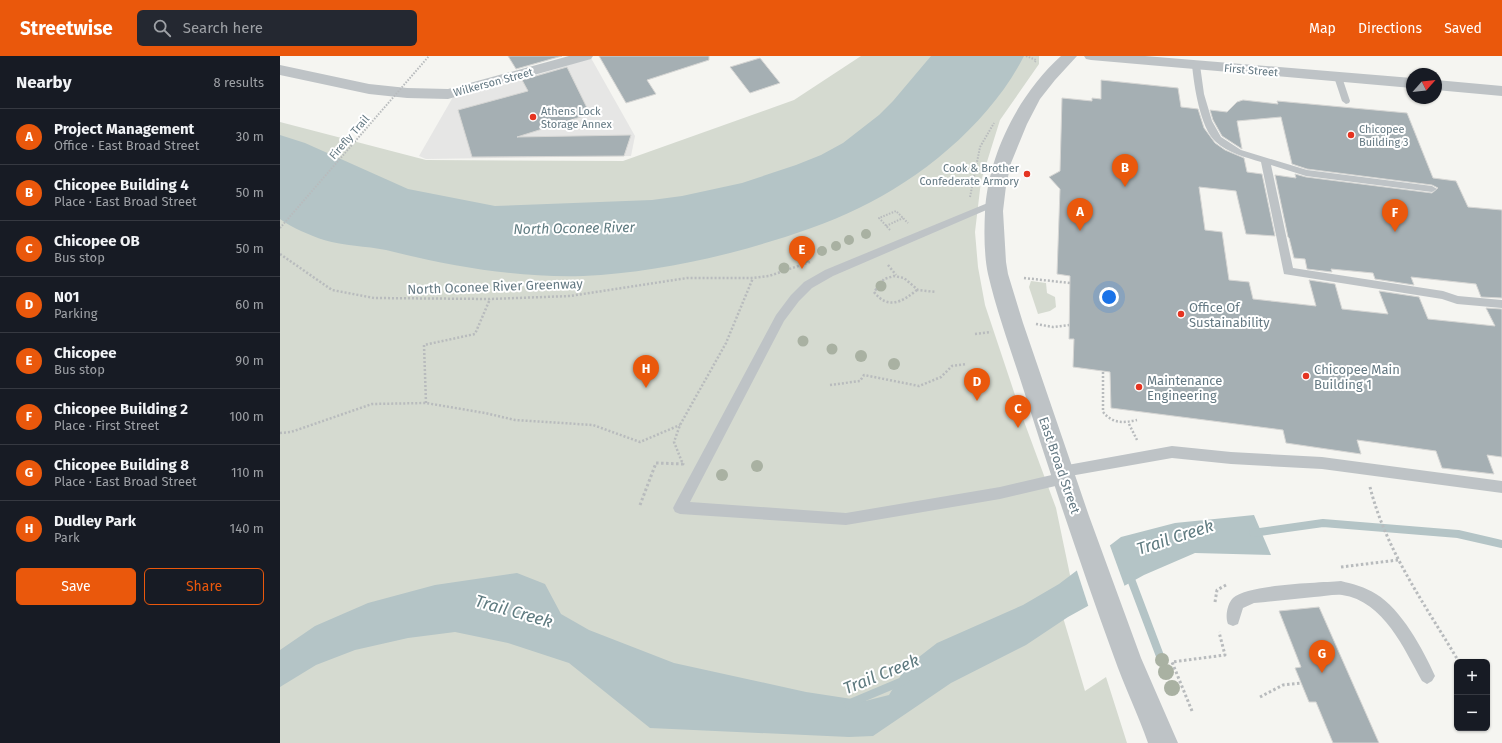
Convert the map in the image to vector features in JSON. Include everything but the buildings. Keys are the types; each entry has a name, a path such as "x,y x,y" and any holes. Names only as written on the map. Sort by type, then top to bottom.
{"street":[{"name":"Wilkerson Street","path":"280,70 369,89 407,93 448,94 586,56"},
{"name":"East Broad Street","path":"1070,56 1055,68 1040,88 1018,123 999,173 994,203 998,274 1082,528 1129,661 1154,718 1163,743"},
{"name":"First Street","path":"1091,56 1406,83"},
{"path":"1442,86 1502,91"}],"lane":[{"path":"1196,65 1200,94 1208,121 1218,139 1238,152 1306,173 1432,189"},
{"path":"1338,77 1346,101"},
{"path":"1265,161 1288,271 1444,295 1457,300 1502,304"},
{"path":"994,203 829,273 808,285 780,318 680,508 846,519 912,509 1172,452 1231,458 1322,463 1502,487"},
{"path":"1232,619 1238,603 1253,596 1341,588 1352,590 1377,604 1397,624 1427,676"}],"path":[{"name":"Firefly Trail","path":"280,228 429,56"},
{"path":"1026,56 1036,60"},
{"path":"891,231 879,218 896,210 908,224"},
{"path":"886,226 903,218"},
{"path":"902,226 915,221"},
{"path":"884,234 897,229"},
{"name":"North Oconee River Greenway","path":"280,254 332,290 374,298 490,299 570,296 687,278 752,278 769,276 813,261"},
{"path":"917,290 908,297 892,303 884,302 878,298 874,292 878,284 887,278 896,275 908,281 917,290 936,292"},
{"path":"640,505 656,463 683,464 674,442 680,425 726,343 752,278"},
{"path":"1024,278 1070,283"},
{"path":"426,403 424,345 475,334 490,299"},
{"path":"1036,324 1053,326 1069,325"},
{"path":"975,334 995,331"},
{"path":"830,385 860,381 864,375 919,386 941,377 952,366 967,364"},
{"path":"1103,372 1103,412 1113,422 1119,423 1137,420"},
{"path":"280,433 291,432 372,404 426,403 485,413 515,420 593,425 640,442 680,425"},
{"path":"1374,503 1398,560 1457,659"},
{"path":"1335,568 1398,560"},
{"path":"1192,711 1172,662 1205,658"},
{"path":"1260,697 1283,685 1301,683"}],"shaded area":[{"path":"861,56 1039,56 1039,64 1000,120 981,181 975,232 978,267 985,305 1022,416 1056,508 1075,599 1059,604 1085,691 1106,677 1127,743 280,743 280,122 426,160 623,161 794,100"},
{"name":"Athens Lock Storage Annex","path":"591,58 635,136 631,156 426,159 419,156 453,97 493,88"},
{"path":"1031,281 1046,283 1047,293 1055,297 1056,307 1050,311 1038,314 1029,287"}],"water":[{"name":"North Oconee River","path":"931,56 1024,56 1010,80 993,103 974,124 954,145 908,180 859,208 828,222 779,239 730,253 675,265 638,271 583,276 533,275 483,270 386,250 332,242 301,231 280,219 280,135 305,143 408,189 495,206 652,200 682,196 742,183 821,155 843,143 879,115 893,101"},
{"path":"1254,515 1271,555 1195,553 1144,575 1068,617 1026,645 951,683 873,736 849,737 650,728 569,663 508,643 455,632 408,638 355,650 316,665 280,687 280,650 315,626 368,603 435,585 517,573 545,584 561,614 589,630 674,663 806,692 865,701 889,695 906,667 937,643 1023,605 1059,584 1121,537 1175,523"}],"pier":[{"path":"1109,543 1125,587 1089,608 1076,568"}],"waterway":[{"name":"Trail Creek","path":"1253,533 1323,523 1458,534 1502,544"},
{"path":"1129,574 1160,656"},
{"name":"Trail Creek","path":"848,704 905,680"}],"place":[{"name":"Athens Lock Storage Annex","path":"533,117"},
{"name":"Chicopee Building 3","path":"1351,135"},
{"name":"Cook & Brother Confederate Armory","path":"1027,174"},
{"name":"Chicopee Building 4","path":"1125,187"},
{"name":"Project Management","path":"1080,231"},
{"name":"Chicopee Building 2","path":"1395,232"},
{"name":"Chicopee","path":"802,269"},
{"name":"Office Of Sustainability","path":"1181,314"},
{"name":"Chicopee Main Building 1","path":"1306,376"},
{"name":"Maintenance Engineering","path":"1139,387"},
{"name":"Dudley Park","path":"646,388"},
{"name":"N01","path":"977,401"},
{"name":"Chicopee OB","path":"1018,428"},
{"name":"Chicopee Building 8","path":"1322,673"}]}
